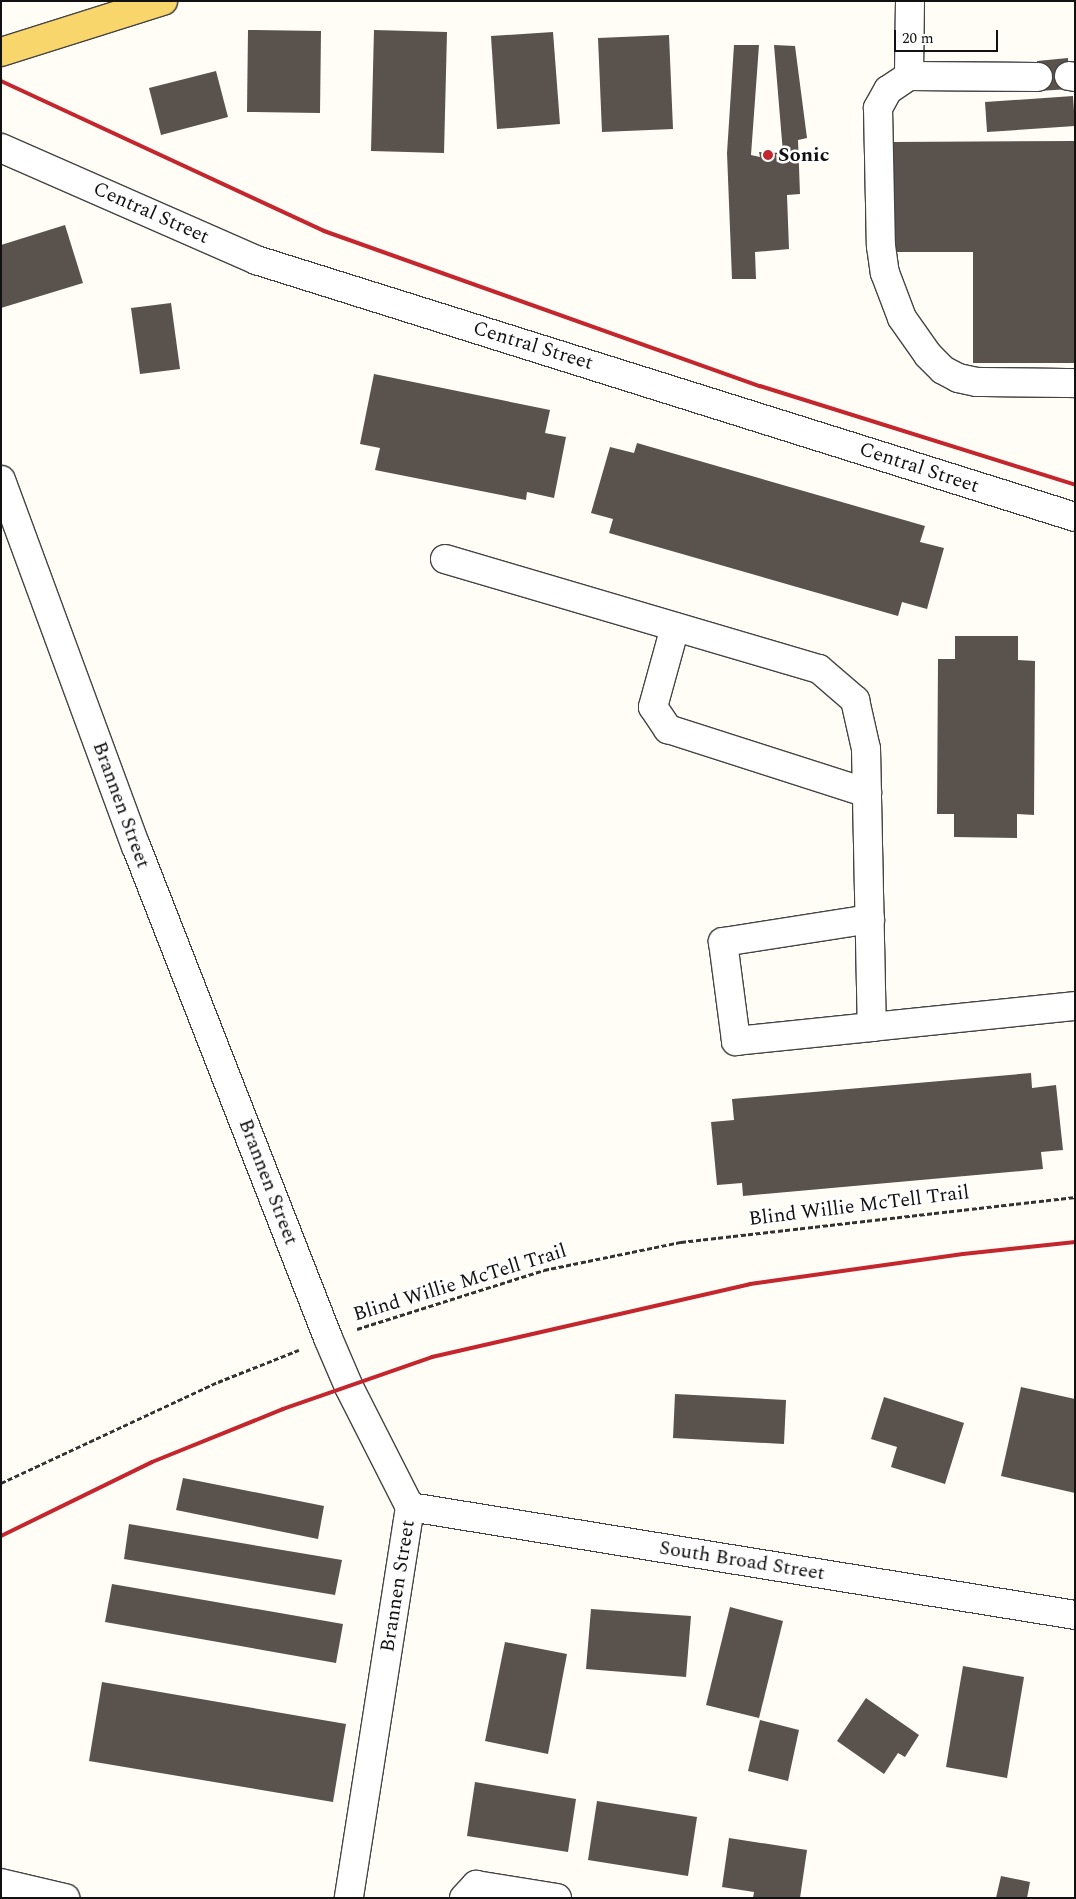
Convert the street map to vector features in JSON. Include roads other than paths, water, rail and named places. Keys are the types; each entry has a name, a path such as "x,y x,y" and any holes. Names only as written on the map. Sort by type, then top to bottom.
{"main road":[{"path":"1,52 163,1"}],"street":[{"path":"909,76 910,1"},
{"path":"1038,77 909,76 888,90 878,108 881,246 886,273 902,318 928,355 943,370 958,378 977,382 1075,383"},
{"name":"Central Street","path":"1,148 256,260 1075,517"},
{"name":"Brannen Street","path":"1,480 136,846 328,1338 348,1387 410,1507 349,1898"},
{"path":"445,559 819,669 855,700 866,749 872,1027"},
{"path":"674,627 653,708 668,729 866,793"},
{"path":"870,918 723,942 736,1041 1075,1006"},
{"name":"South Broad Street","path":"410,1507 1075,1615"},
{"path":"1,1883 65,1898"},
{"path":"464,1898 476,1885 556,1898"}],"railway":[{"path":"1,81 324,231 760,386 1075,485"},
{"path":"1,1536 152,1462 283,1409 432,1357 750,1284 963,1254 1075,1242"}],"place":[{"name":"Sonic","path":"768,155"}]}
